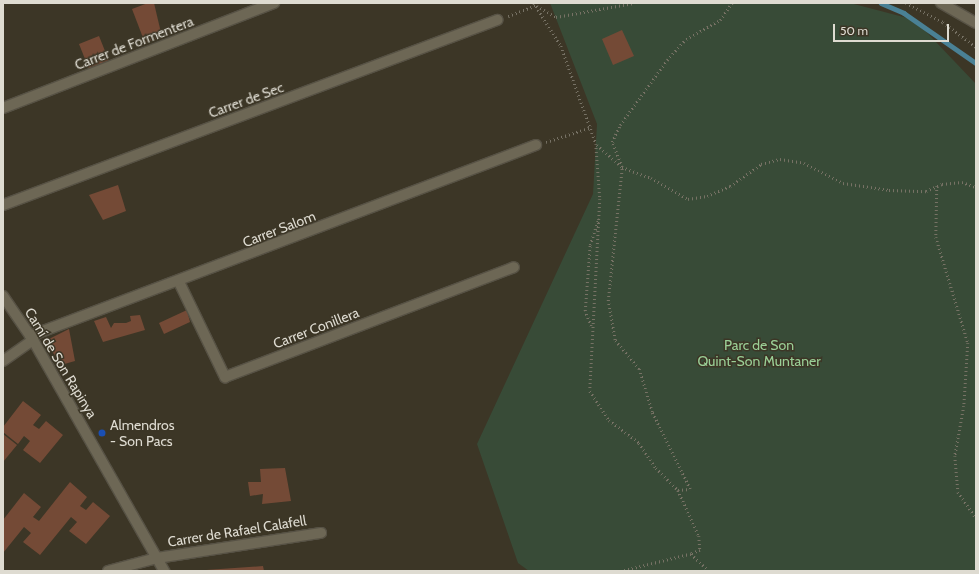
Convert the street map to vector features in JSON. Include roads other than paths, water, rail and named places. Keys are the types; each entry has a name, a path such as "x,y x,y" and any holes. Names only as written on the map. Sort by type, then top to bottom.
{"street":[{"name":"Carrer de Formentera","path":"3,108 274,3"},
{"path":"941,3 976,24"},
{"name":"Carrer de Sec","path":"3,205 497,20"},
{"name":"Carrer Salom","path":"3,360 32,338 536,145"},
{"name":"Carrer Conillera","path":"179,282 225,377 514,268"},
{"name":"Camí de Son Rapinya","path":"3,296 32,338 164,571"},
{"name":"Carrer de Rafael Calafell","path":"108,571 157,558 321,533"}],"waterway":[{"path":"881,3 904,13 976,63"}],"place":[{"name":"Almendros - Son Pacs","path":"102,433"}],"park label":[{"name":"Parc de Son Quint-Son Muntaner","path":"759,354"}]}
